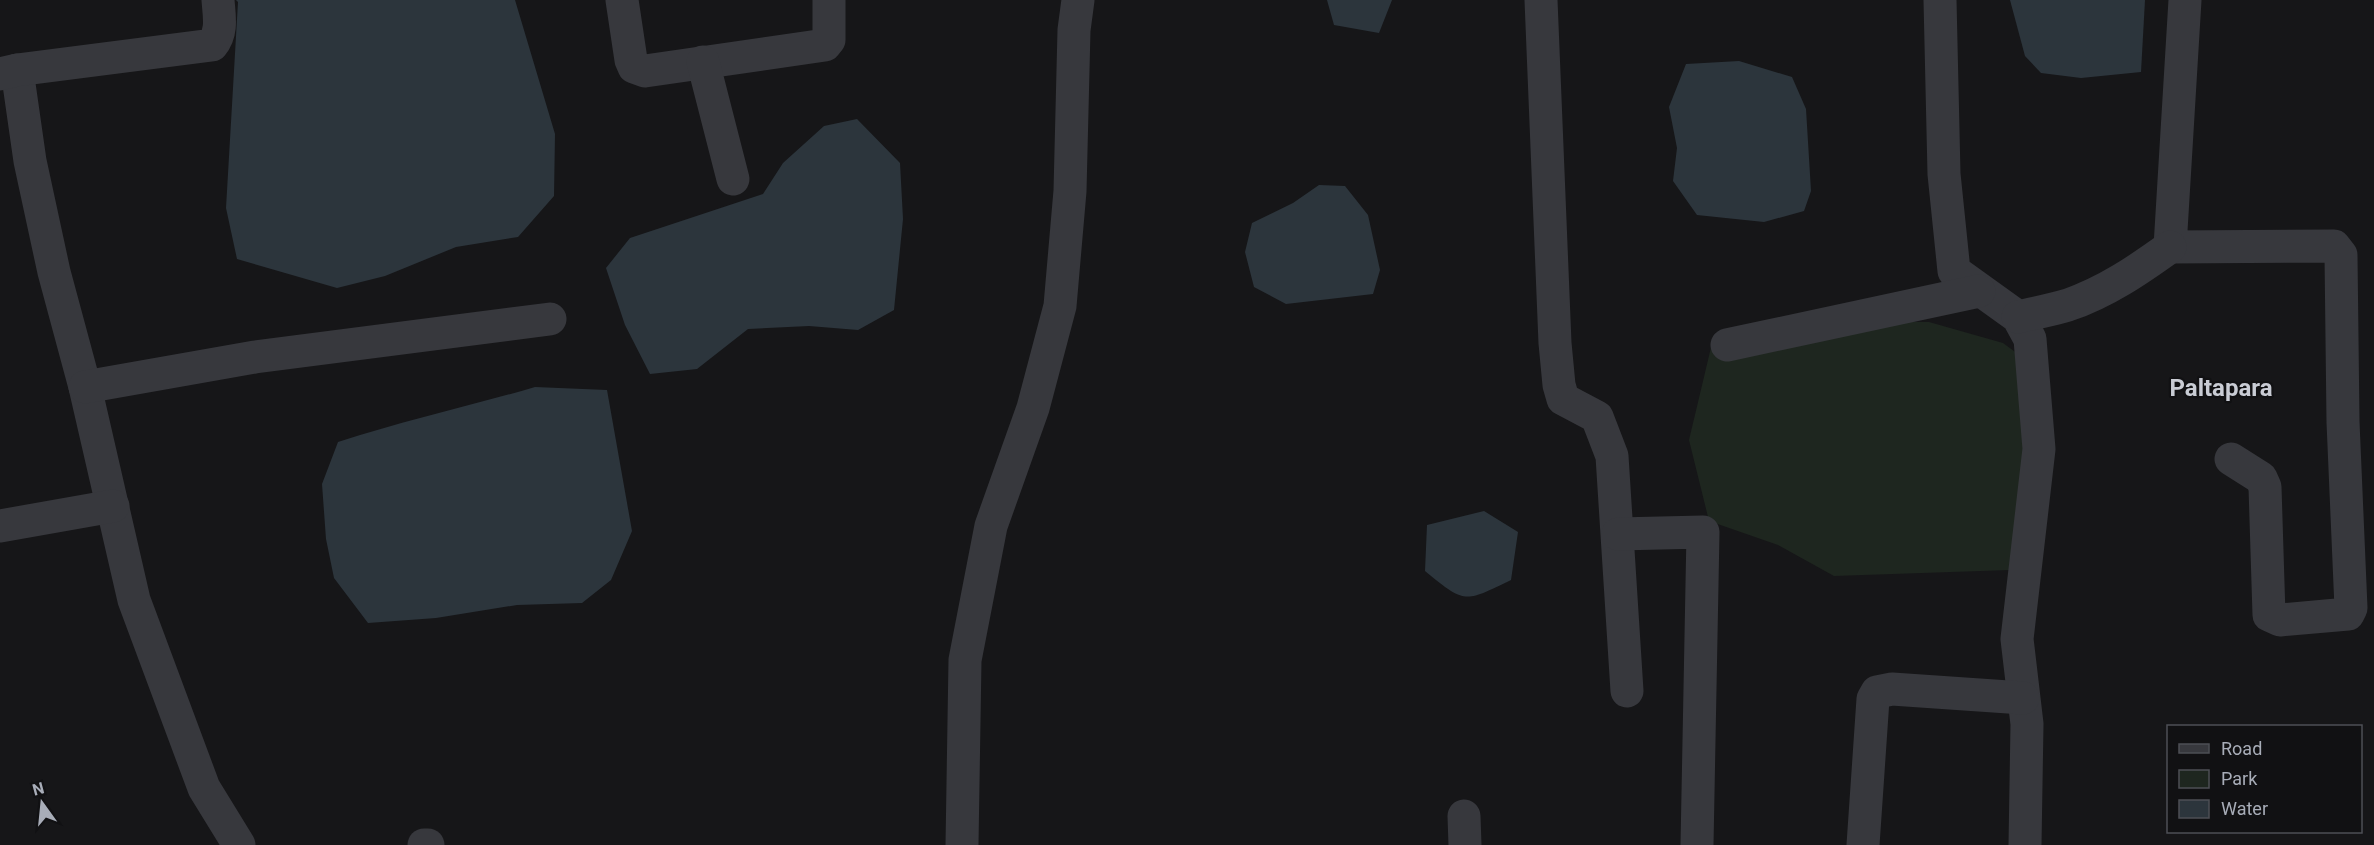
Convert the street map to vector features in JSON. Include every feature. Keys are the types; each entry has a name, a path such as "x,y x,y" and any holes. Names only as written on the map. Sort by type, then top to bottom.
{"street":[{"path":"218,0 220,29 212,45 9,72 54,272 85,387 134,600 204,788 239,845"},
{"path":"622,0 631,60 634,67 645,71 825,45 829,40 829,0"},
{"path":"1541,0 1555,343 1559,385 1563,399 1592,412 1597,417 1612,456 1627,691"},
{"path":"1940,0 1944,174 1954,271 2018,317 2030,339 2039,449 2017,639 2027,724 2025,845"},
{"path":"2170,247 2185,0"},
{"path":"962,845 965,660 991,526 1033,408 1060,306 1070,191 1075,1"},
{"path":"703,62 733,179"},
{"path":"2018,317 2066,305 2097,293 2134,273 2170,247 2334,246 2341,255 2343,422 2351,608 2348,614 2280,620 2269,615 2265,487 2261,478 2231,459"},
{"path":"1727,345 1979,291"},
{"path":"85,387 255,357 550,319"},
{"path":"0,526 112,506"},
{"path":"1618,534 1703,532 1697,845"},
{"path":"1863,845 1874,699 1877,692 1892,689 2024,698"}],"green space":[{"path":"1793,322 1929,322 2003,343 2022,357 2032,449 2010,570 1834,576 1778,545 1709,521 1689,440 1713,339"}],"water":[{"path":"236,0 515,0 555,134 554,196 518,237 456,247 385,276 337,288 237,259 226,208 238,2"},
{"path":"1327,0 1392,0 1379,33 1334,25"},
{"path":"2010,0 2145,0 2141,72 2081,78 2041,73 2025,56"},
{"path":"1739,61 1792,77 1806,109 1811,191 1804,211 1764,222 1697,215 1673,181 1677,148 1669,107 1686,64"},
{"path":"857,119 900,163 903,219 894,310 858,330 809,326 748,329 697,369 650,374 625,325 606,268 630,238 763,194 783,163 824,126"},
{"path":"1319,185 1345,186 1368,215 1380,270 1373,294 1286,304 1254,287 1245,252 1252,223 1293,203"},
{"path":"535,387 607,390 632,531 611,580 582,603 517,605 436,618 368,623 334,578 326,539 322,484 338,442"},
{"path":"1484,511 1518,532 1511,580 1474,596 1458,595 1425,571 1427,525"}],"district":[{"name":"Paltapara","path":"2221,388"}]}
